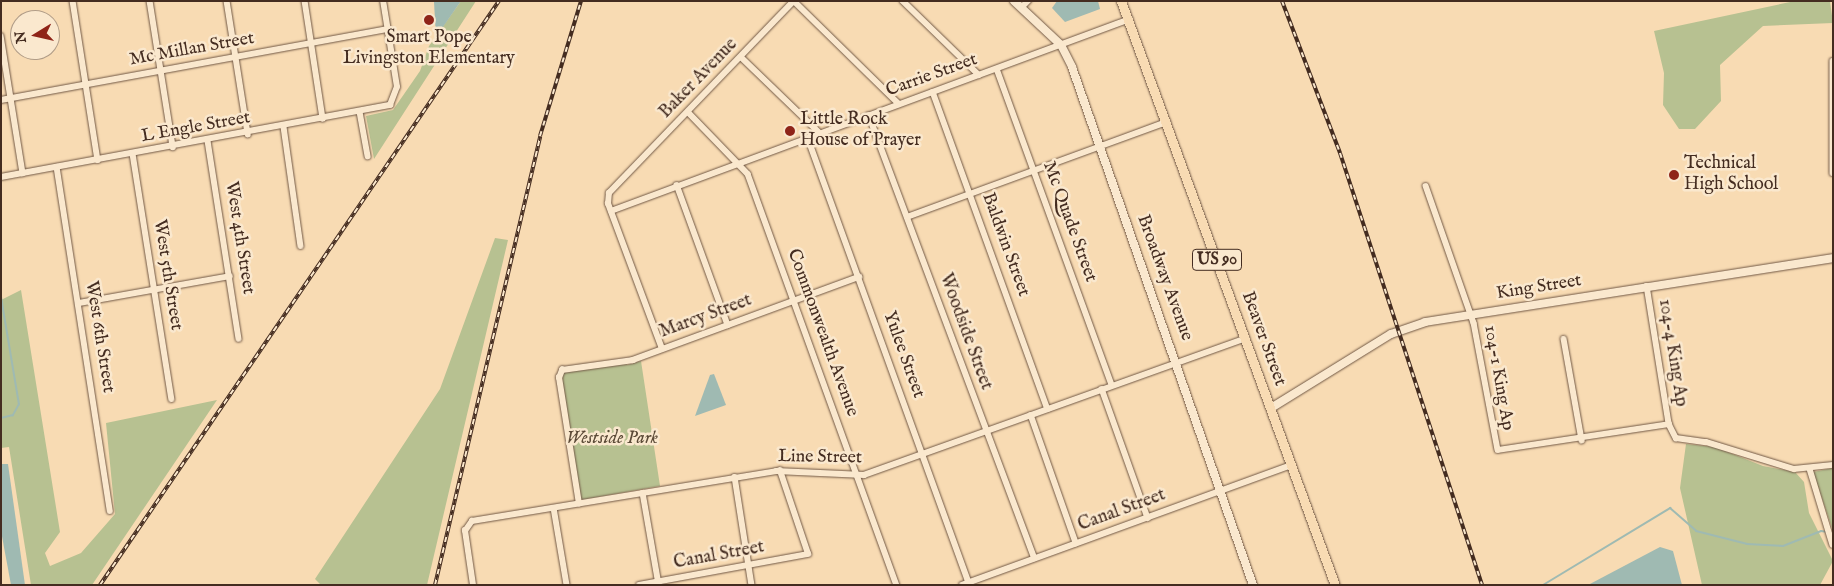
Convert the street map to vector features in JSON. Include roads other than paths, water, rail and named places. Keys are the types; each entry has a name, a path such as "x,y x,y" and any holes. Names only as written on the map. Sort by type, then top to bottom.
{"main road":[{"name":"Beaver Street","path":"1121,1 1131,18"},
{"name":"Beaver Street","path":"1128,1 1131,18 1167,122 1335,585"}],"street":[{"path":"73,1 98,160"},
{"path":"150,1 173,147"},
{"path":"227,1 248,134"},
{"path":"305,1 323,120"},
{"path":"383,1 388,29"},
{"path":"794,1 898,104"},
{"name":"Baker Avenue","path":"611,210 609,194 794,1"},
{"path":"903,1 979,75"},
{"name":"Broadway Avenue","path":"1014,1 1061,45 1101,147 1253,585"},
{"path":"1021,8 1028,1"},
{"name":"Carrie Street","path":"611,210 1131,18"},
{"name":"Mc Millan Street","path":"1,100 388,29"},
{"name":"L Engle Street","path":"1,177 323,120 360,112 394,101 397,87 388,29"},
{"path":"1,36 23,173"},
{"path":"741,57 820,133"},
{"path":"1833,61 1833,173"},
{"name":"Mc Quade Street","path":"997,69 1112,385"},
{"name":"Baldwin Street","path":"932,92 1048,409"},
{"path":"360,112 368,156"},
{"name":"Commonwealth Avenue","path":"688,112 741,162 794,301 897,585"},
{"name":"Woodside Street","path":"869,115 1035,558"},
{"path":"907,217 1167,122"},
{"path":"284,127 302,246"},
{"name":"Yulee Street","path":"808,138 969,582"},
{"name":"West 4th Street","path":"208,141 239,339"},
{"name":"West 5th Street","path":"133,154 172,399"},
{"name":"West 6th Street","path":"57,167 110,511"},
{"path":"677,185 728,325"},
{"path":"1426,186 1470,314"},
{"path":"611,210 662,349"},
{"name":"King Street","path":"1271,408 1399,330 1470,314 1833,258"},
{"path":"79,303 230,276"},
{"name":"Marcy Street","path":"579,504 560,371 633,360 859,277"},
{"name":"104-4 King Ap","path":"1646,286 1669,424"},
{"name":"104-1 King Ap","path":"1470,314 1498,450 1582,440"},
{"name":"Line Street","path":"473,585 466,527 472,521 780,471 857,475 923,454 1246,338"},
{"path":"1564,339 1582,440 1669,424 1671,433 1681,440 1810,469 1833,466"},
{"path":"1102,389 1148,518"},
{"path":"1030,415 1076,543"},
{"name":"Canal Street","path":"962,585 1220,492 1292,464"},
{"path":"1810,469 1823,523 1832,542"},
{"name":"Canal Street","path":"639,585 804,557 808,547 780,471"},
{"path":"735,477 752,585"},
{"path":"643,493 659,583"},
{"path":"554,508 566,585"}],"water":[{"path":"461,1 436,37 434,2"},
{"path":"1057,1 1098,1 1100,9 1065,22 1052,8"},
{"path":"714,374 726,405 695,416 710,375"},
{"path":"1,464 8,464 25,585 11,585 1,531"},
{"path":"1660,547 1673,551 1682,585 1588,585"}],"waterway":[{"path":"1,297 19,404 13,415 1,418"},
{"path":"1543,585 1670,508 1696,531 1747,544 1783,546 1821,531 1833,533"}],"railway":[{"path":"100,585 499,1"},
{"path":"435,585 540,136 581,1"},
{"path":"1282,1 1340,153 1482,585"}],"place":[{"name":"Smart Pope Livingston Elementary","path":"429,20"},
{"name":"Little Rock House of Prayer","path":"790,131"},
{"name":"Technical High School","path":"1674,175"}],"park label":[{"name":"Westside Park","path":"612,439"}]}
